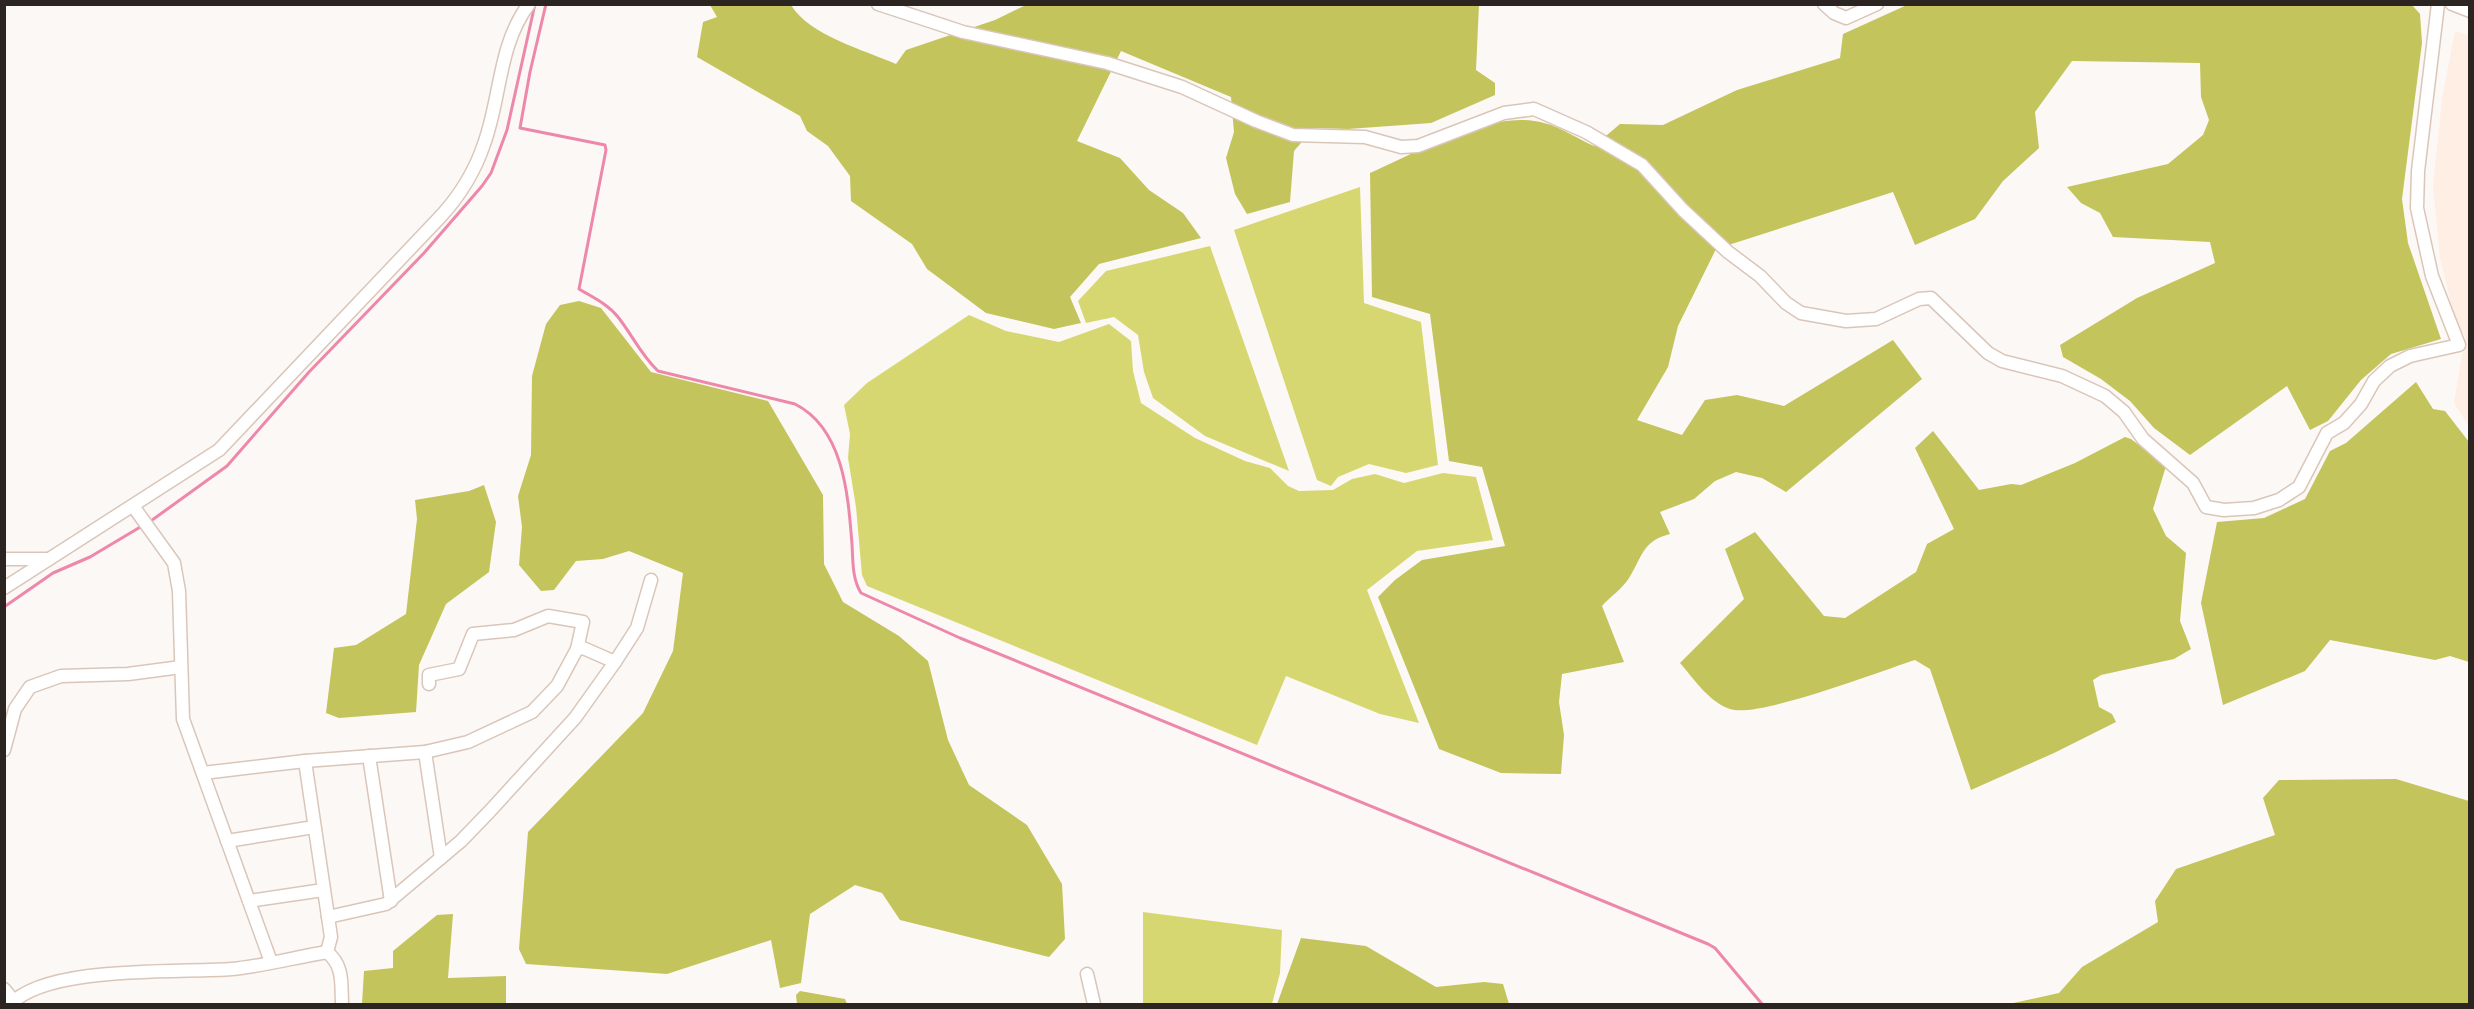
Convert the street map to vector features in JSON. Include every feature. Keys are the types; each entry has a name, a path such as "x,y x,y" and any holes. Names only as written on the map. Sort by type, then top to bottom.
{"street":[{"path":"4,588 219,450 456,200 485,143 513,31 529,4"},
{"path":"878,4 963,32 1107,63 1182,87 1256,121 1293,135 1365,137 1401,147 1418,146 1504,112 1534,109 1586,132 1642,165 1683,210 1728,252 1760,276 1786,303 1801,313 1846,321 1876,319 1919,299 1931,298 1988,353 2002,361 2062,376 2105,396 2124,412 2143,439 2193,483 2206,507 2224,510 2254,508 2279,500 2300,487 2327,433 2344,423 2361,404 2374,381 2390,366 2410,356 2459,345 2432,276 2417,208 2418,171 2438,4"},
{"path":"1824,4 1834,13 1846,18 1877,4"},
{"path":"2452,4 2469,12"},
{"path":"133,507 174,563 179,591 183,719 271,962"},
{"path":"4,559 50,559"},
{"path":"328,916 382,908 441,858 536,762 575,717 637,628 651,580"},
{"path":"203,773 305,761 426,752 468,742 532,712 557,686 577,649 583,616 548,616 514,630 473,634 459,669 429,675 429,684"},
{"path":"577,649 591,651 615,662"},
{"path":"4,750 15,710 30,687 61,676 128,674 181,668"},
{"path":"426,752 441,858"},
{"path":"369,756 391,901"},
{"path":"305,761 328,916 330,945 327,952"},
{"path":"227,841 314,826"},
{"path":"249,901 323,890"},
{"path":"4,989 12,1003 44,985 98,975 234,969 327,952"},
{"path":"327,952 339,964 342,1005"},
{"path":"1087,974 1094,1005"}],"shaded area":[{"path":"1479,4 1476,70 1495,83 1495,95 1431,123 1348,129 1314,128 1294,151 1290,202 1247,214 1235,194 1226,158 1234,132 1231,97 1121,51 1077,141 1120,158 1149,190 1183,213 1201,238 1099,264 1070,297 1081,323 1054,329 986,313 927,269 912,244 851,201 850,176 828,146 807,131 800,116 697,57 703,22 717,17 710,5 791,5 799,16 824,33 896,64 906,50 995,20 1026,5"},
{"path":"1907,5 2412,5 2420,14 2422,43 2402,199 2408,243 2441,339 2391,354 2361,380 2328,421 2310,430 2287,386 2190,455 2154,428 2130,401 2101,379 2063,357 2060,345 2137,298 2215,263 2210,242 2113,237 2100,213 2081,203 2067,187 2168,164 2203,135 2209,120 2201,97 2200,63 2072,61 2035,112 2039,148 2003,181 1975,219 1915,245 1893,192 1716,249 1678,326 1668,367 1637,420 1682,435 1705,400 1737,395 1784,406 1893,340 1922,379 1786,492 1762,478 1736,472 1715,481 1694,499 1660,512 1670,534 1648,545 1626,582 1602,606 1624,662 1562,674 1559,702 1564,735 1561,774 1501,773 1439,749 1378,597 1395,580 1422,560 1505,546 1482,467 1449,461 1430,314 1372,297 1370,173 1455,134 1501,122 1523,120 1544,123 1594,146 1620,124 1663,125 1737,90 1840,58 1843,34"},
{"path":"2455,31 2470,36 2469,426 2454,403 2465,337 2455,320 2440,258 2433,187 2442,99"},
{"path":"1360,187 1364,303 1421,322 1438,465 1406,473 1369,464 1338,477 1331,486 1317,480 1234,230"},
{"path":"1210,246 1289,471 1205,436 1153,398 1144,372 1138,335 1114,317 1086,323 1078,301 1106,271"},
{"path":"579,301 601,308 651,372 768,401 823,495 824,564 843,602 899,636 928,661 948,740 969,785 1027,825 1062,884 1065,939 1049,957 900,920 882,893 855,885 810,914 801,983 780,988 771,940 667,974 526,964 519,949 528,832 643,713 673,651 683,573 629,551 603,559 576,561 554,590 541,591 519,565 522,527 518,496 531,455 532,376 546,324 560,305"},
{"path":"969,315 1006,331 1059,342 1109,324 1131,341 1133,371 1141,403 1195,438 1245,461 1270,468 1288,486 1299,491 1333,490 1352,479 1375,474 1404,483 1443,473 1476,477 1493,540 1417,551 1367,590 1419,723 1380,714 1286,676 1257,745 867,586 862,575 856,507 848,458 850,434 844,405 867,383"},
{"path":"2416,382 2433,409 2445,411 2469,442 2469,662 2450,656 2435,660 2330,640 2305,671 2223,705 2201,603 2217,522 2264,518 2305,499 2330,451 2346,443"},
{"path":"1933,431 1979,490 2011,484 2021,485 2075,463 2125,437 2131,439 2166,466 2153,509 2166,536 2186,553 2180,621 2191,649 2174,659 2101,675 2093,680 2099,707 2112,714 2116,722 1971,790 1930,669 1915,660 1791,701 1744,710 1730,709 1715,701 1680,663 1744,599 1725,549 1755,532 1824,616 1845,618 1916,572 1927,544 1954,529 1915,448"},
{"path":"484,485 496,522 489,572 446,604 419,665 416,712 339,718 326,713 334,648 356,645 406,614 417,519 415,500 469,491"},
{"path":"2396,779 2469,801 2469,1004 2009,1004 2059,993 2082,967 2158,922 2155,901 2176,869 2275,835 2263,798 2279,780"},
{"path":"1143,912 1282,930 1280,973 1272,1004 1143,1004"},
{"path":"453,914 448,978 506,976 506,1004 362,1004 364,971 393,968 393,951 437,915"},
{"path":"1301,938 1366,946 1436,987 1484,982 1503,984 1509,1004 1277,1004"},
{"path":"800,991 845,999 847,1004 797,1004 796,995"}],"waterway":[{"path":"148,523 227,466 309,372 424,253 482,186 491,173 507,130 535,4"},
{"path":"546,4 520,128 605,145 606,150 579,289 614,312 658,371 795,404 811,415 834,446 840,465 848,505 854,576 861,593 960,638 1708,944 1715,948 1762,1004"},
{"path":"4,607 53,573 90,557 142,526"}]}
